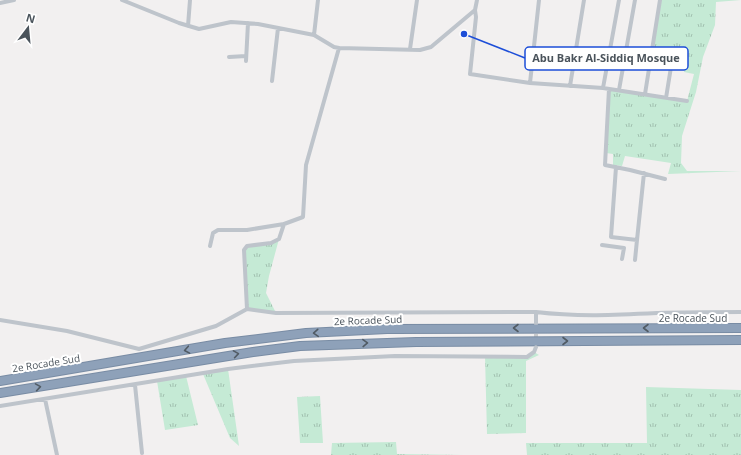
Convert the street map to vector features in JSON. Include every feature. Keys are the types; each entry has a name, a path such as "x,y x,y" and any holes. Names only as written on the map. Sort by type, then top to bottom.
{"highway":[{"name":"2e Rocade Sud","path":"0,381 225,343 313,333 394,329 741,328"},
{"path":"0,393 253,352 300,346 416,342 741,340"}],"street":[{"path":"0,2 14,0"},
{"path":"122,0 130,1 188,26 199,29 231,22 278,28 314,35 334,47 339,48 420,50 431,47 475,10"},
{"path":"188,26 190,0"},
{"path":"314,35 318,0"},
{"path":"410,49 417,0"},
{"path":"477,0 470,74 530,83 619,90 687,102"},
{"path":"530,83 539,0"},
{"path":"570,86 584,0"},
{"path":"603,88 619,0"},
{"path":"619,90 635,0"},
{"path":"645,94 660,0"},
{"path":"228,57 246,59 248,24"},
{"path":"272,80 278,28"},
{"path":"210,246 213,233 218,230 247,230 284,224 303,217 306,165 339,48"},
{"path":"666,98 670,67"},
{"path":"609,89 605,165 665,179"},
{"path":"612,246 613,238 611,237 616,167"},
{"path":"635,260 644,173"},
{"path":"247,309 244,250 247,246 271,242 279,239 284,224"},
{"path":"613,238 637,240"},
{"path":"602,245 624,248 622,259"},
{"path":"0,320 67,331 139,349 216,326 247,309 276,313 536,312 560,315 614,316 660,313 741,312"},
{"path":"536,312 536,324"},
{"path":"0,406 45,400 228,369 294,360 395,356 527,357 534,352 536,347"},
{"path":"135,385 142,452"},
{"path":"45,400 57,455"}],"green space":[{"path":"660,0 741,0 716,2 715,25 703,57 696,92 682,136 681,163 687,171 741,171 668,174 671,163 625,156 622,166 613,165 613,154 606,153 609,89 687,101 694,74 684,72 684,69 671,67 673,52 653,49"},
{"path":"279,239 266,293 276,313 247,309 244,250 247,246 271,243"},
{"path":"534,352 539,355 526,361 526,433 487,434 485,356 527,357"},
{"path":"228,369 239,446 230,438 203,374"},
{"path":"186,376 198,425 165,430 157,381"},
{"path":"646,387 741,390 741,455 527,455 526,443 647,443"},
{"path":"320,396 323,443 300,443 297,397"},
{"path":"396,442 397,454 464,455 331,455 332,443"}],"tunnel":[{"path":"536,328 536,343"}],"place":[{"name":"Abu Bakr Al-Siddiq Mosque","path":"464,34"}]}
